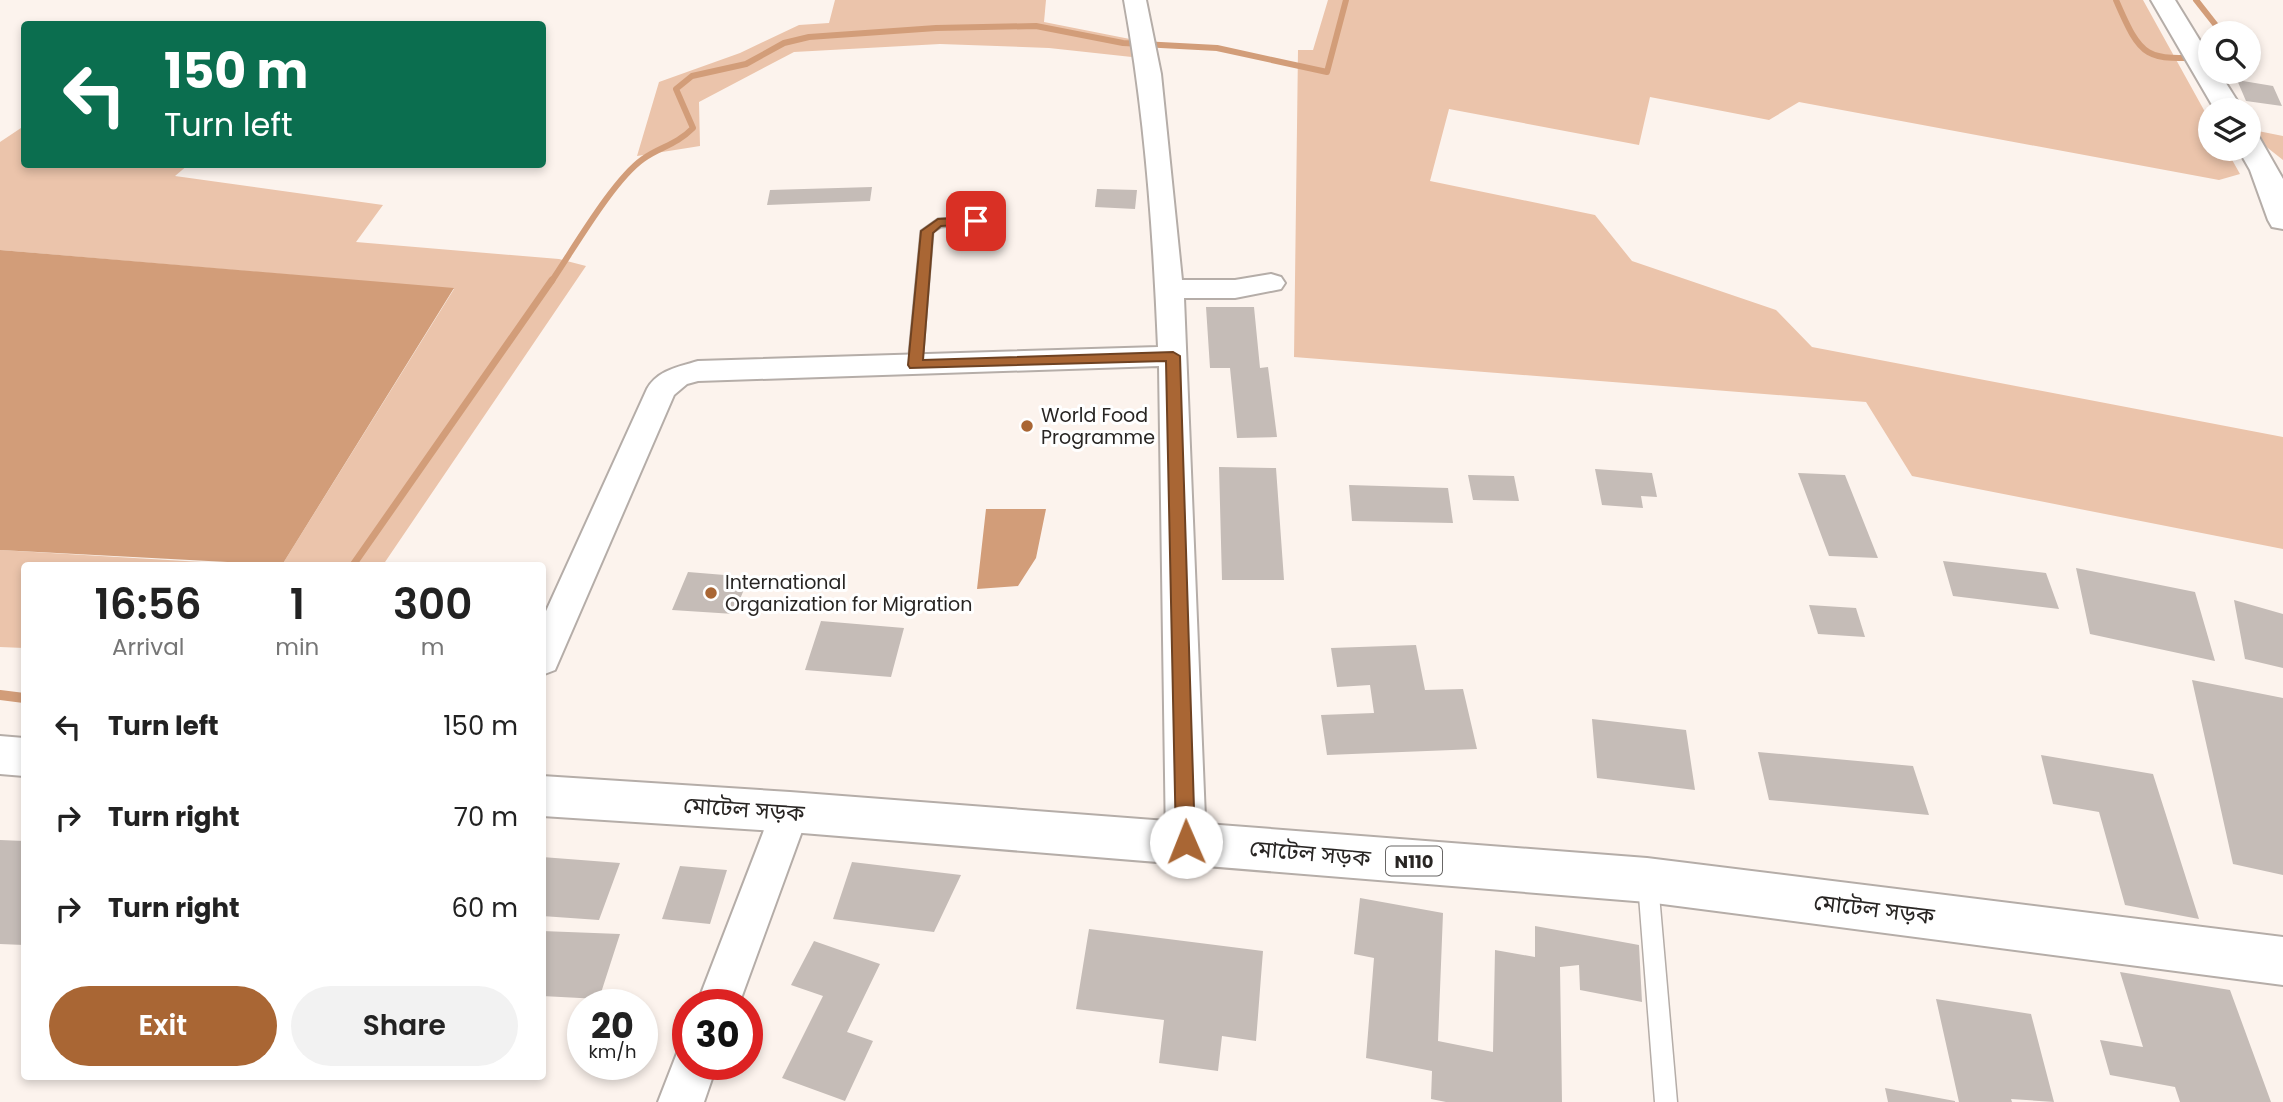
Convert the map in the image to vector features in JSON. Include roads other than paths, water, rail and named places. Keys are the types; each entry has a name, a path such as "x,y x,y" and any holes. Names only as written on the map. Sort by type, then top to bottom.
{"main road":[{"path":"2163,0 2221,98"},
{"path":"2260,161 2283,220"},
{"path":"0,755 21,757"},
{"name":"মোটেল সড়ক","path":"546,796 1186,842 1647,880 2283,961"}],"street":[{"path":"1135,0 1150,74 1170,289 1186,842"},
{"path":"1170,289 1234,289 1271,283"},
{"path":"546,651 662,389 677,377 698,372 1173,356"},
{"path":"724,989 790,812"},
{"path":"681,1102 689,1080"}],"lane":[{"path":"915,365 927,231 938,223 976,221"},
{"path":"1647,880 1666,1102"}],"waterway":[{"path":"551,282 607,199 631,169 693,128 676,89 692,76 746,64 784,43 809,37 936,28 1036,26 1123,43 1217,48 1327,72 1346,0"},
{"path":"2116,0 2133,35 2148,52 2172,58 2198,57"},
{"path":"2196,0 2213,21"},
{"path":"355,562 552,280"},
{"path":"0,695 21,698"}],"place":[{"name":"World Food Programme","path":"1027,426"},
{"name":"International Organization for Migration","path":"711,593"}]}
